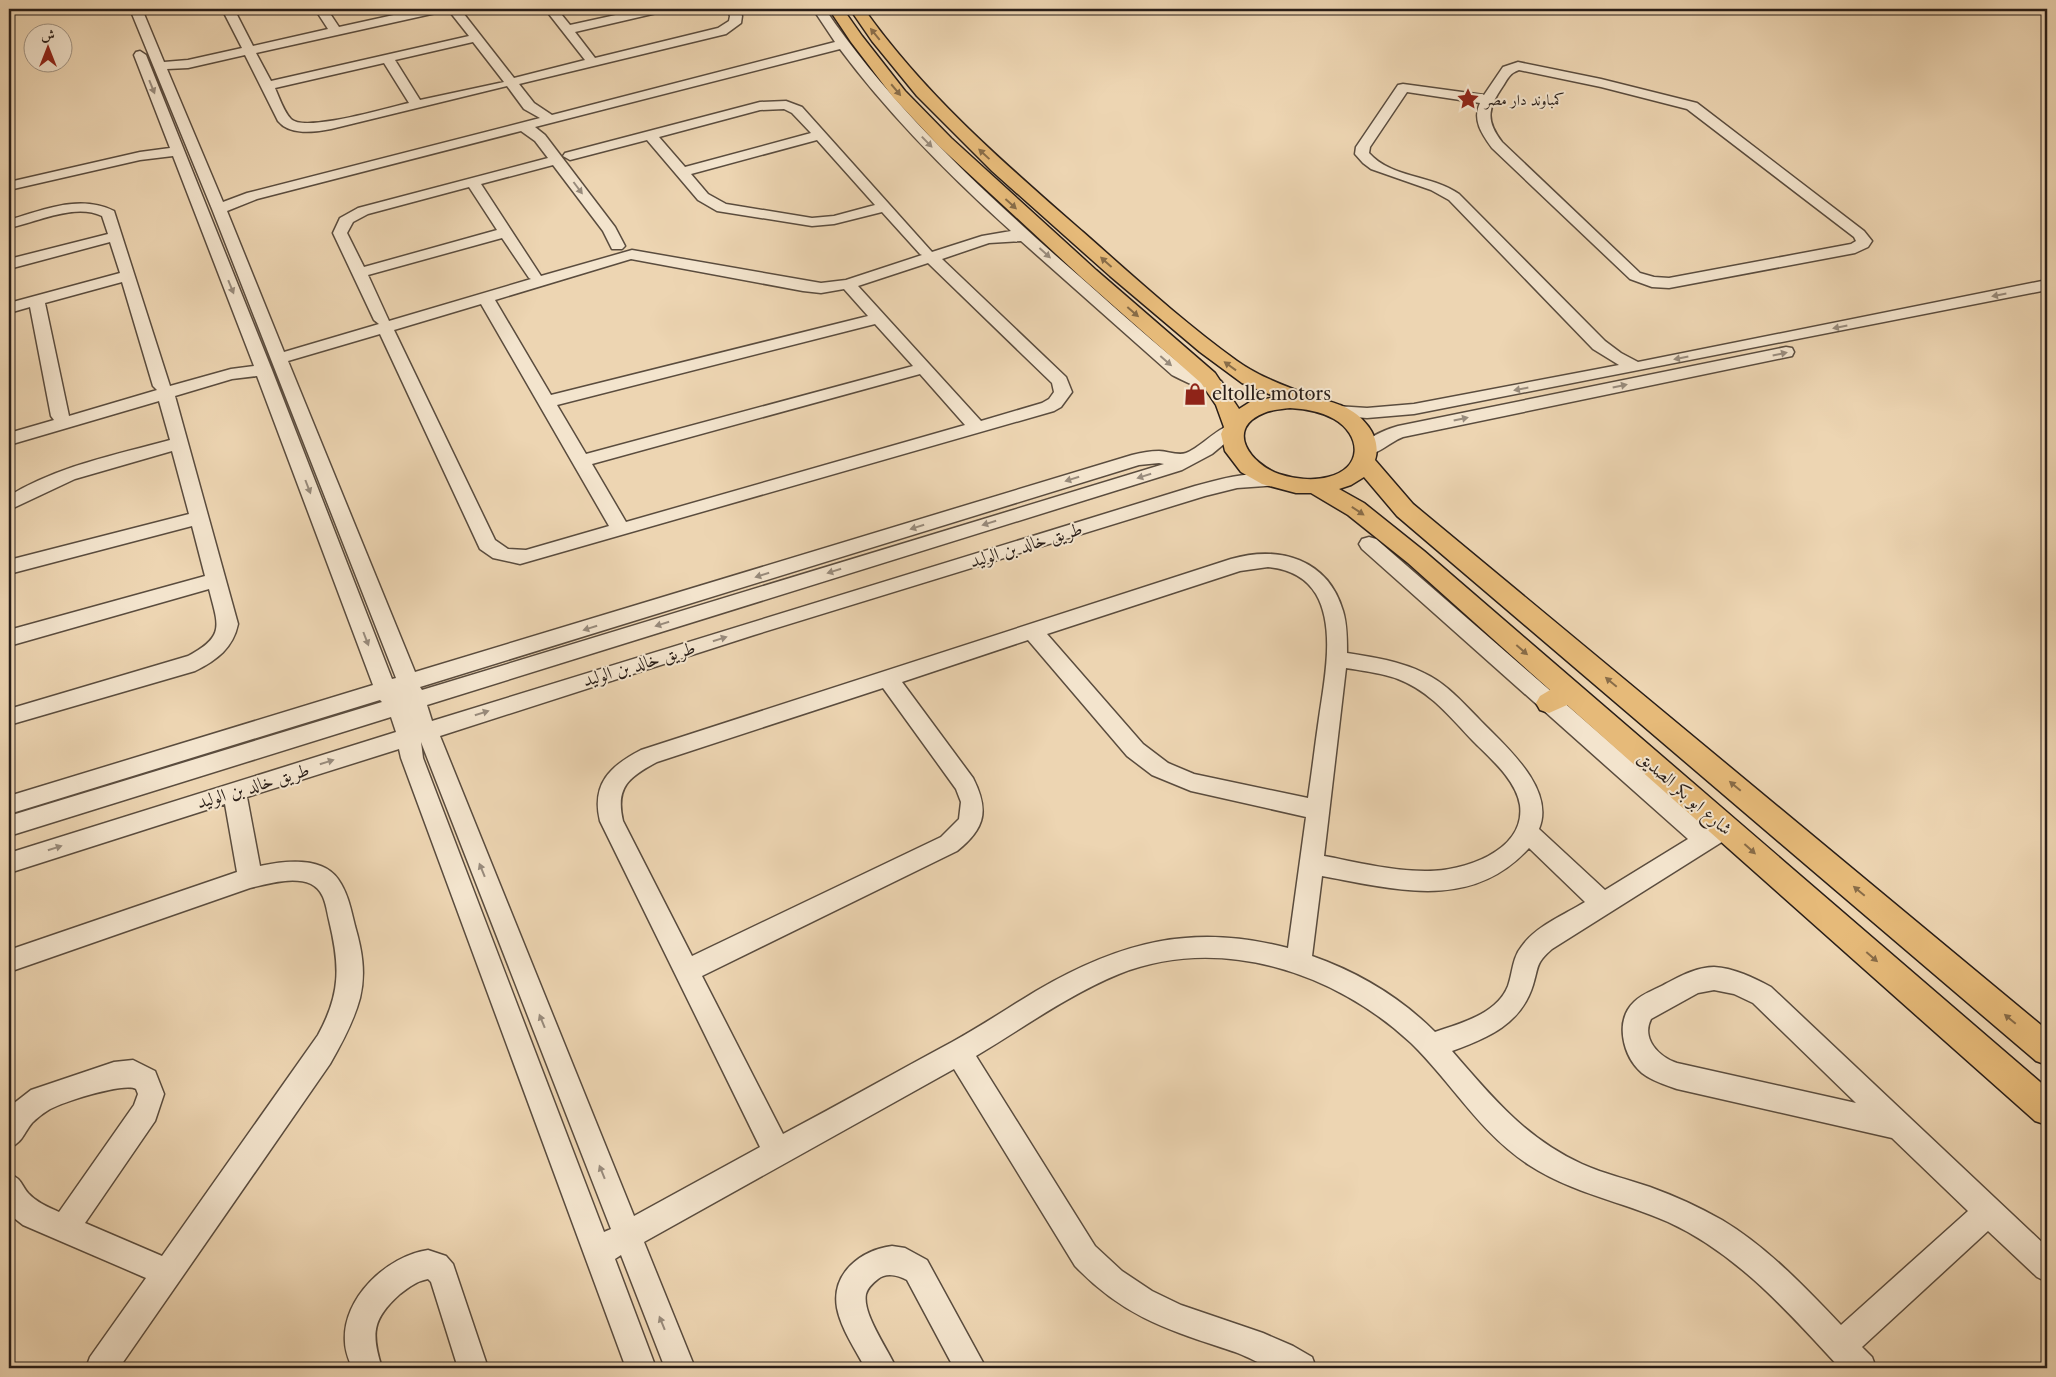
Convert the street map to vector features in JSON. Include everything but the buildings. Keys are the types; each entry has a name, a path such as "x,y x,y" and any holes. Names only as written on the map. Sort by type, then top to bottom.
{"main road":[{"path":"836,9 856,39 900,94 945,142 987,183 1215,385 1228,405 1233,428 1231,440 1235,452 1244,464 1257,474 1287,485 1316,486 1332,484 1346,478 1357,470 1365,456 1362,433 1355,425 1336,411 1306,402 1260,383 1230,366 1111,267 965,136 921,90 871,30 857,9"},
{"path":"1233,428 1240,418 1261,405 1283,401 1306,402"},
{"name":"شارع ابو بكر الصديق","path":"1365,456 1387,491 1405,510 2047,1050"},
{"name":"شارع ابو بكر الصديق","path":"1316,486 1361,513 1405,562 1500,630 1568,704 1715,834 2047,1109"},
{"path":"1500,630 1503,623 1510,618 1530,614"}],"street":[{"path":"122,9 228,254 401,695 419,717 418,734 412,758 641,1368"},
{"path":"136,9 162,72 182,150 216,202 228,254"},
{"path":"228,9 285,121 303,128 322,127 722,31 736,23 737,19 733,9"},
{"path":"321,9 335,30"},
{"path":"551,9 593,62"},
{"path":"566,30 655,9"},
{"path":"820,9 841,42 883,95 929,145 1005,218 1178,371 1194,380 1215,385"},
{"path":"162,72 190,68 335,30 456,10 506,83 517,107 521,124 537,135 563,158 624,228"},
{"path":"250,52 437,12 454,23 506,83 529,106 547,117 563,158 610,230 626,250"},
{"path":"267,86 468,40"},
{"path":"216,202 244,198 288,183 841,42"},
{"path":"387,58 417,105"},
{"path":"1522,66 1686,104 1701,112 1859,234 1864,241 1863,244 1855,248 1669,283 1643,280 1629,272 1492,139 1484,127 1481,115 1488,100 1507,70 1522,66"},
{"path":"1488,100 1403,88 1363,147 1362,154 1369,162 1375,165 1436,187 1456,199 1599,345 1616,357 1636,367"},
{"path":"777,104 798,110 928,254 1056,376 1063,386 1060,397 1048,406 526,557 506,556 491,549 340,233 340,228 346,220 362,211 650,135 760,106 777,104"},
{"path":"650,135 703,197 716,206 796,221 827,221 885,207"},
{"path":"682,172 819,135"},
{"path":"14,182 140,156 182,150"},
{"path":"473,182 534,275"},
{"path":"9,224 70,209 99,208 109,214 164,389 228,624 226,632 217,646 201,658 178,667 9,717"},
{"path":"383,324 486,297 626,250 803,286 821,288 848,284 980,234 994,227 1005,218"},
{"path":"359,273 505,232"},
{"path":"9,264 116,236"},
{"path":"9,431 164,389 231,374 268,358 383,324 534,275 598,256 626,250 664,252 824,278 847,275 987,239 1025,236"},
{"path":"9,308 128,276"},
{"path":"848,284 977,427"},
{"path":"1336,411 1368,414 1414,409 2047,285"},
{"path":"486,297 621,530"},
{"path":"1365,456 1386,437 1398,432 2047,299"},
{"path":"36,300 60,416"},
{"path":"546,402 878,318"},
{"path":"581,461 924,368"},
{"path":"9,439 164,389"},
{"path":"1414,409 1426,426"},
{"name":"طريق خالد بن الوليد","path":"9,826 401,695 1188,461 1206,450 1233,428"},
{"path":"9,504 33,489 53,480 179,443"},
{"name":"طريق خالد بن الوليد","path":"9,863 234,791 1202,490 1237,482 1274,481"},
{"path":"9,568 199,518"},
{"path":"1369,544 1405,562 1568,704"},
{"path":"778,1152 612,821 607,807 609,791 618,776 632,764 649,756 1238,564 1255,560 1273,559 1290,563 1307,571 1319,581 1328,595 1336,628 1337,658 1300,962"},
{"path":"9,638 216,580"},
{"path":"1032,632 1135,750 1160,769 1191,782 1319,810"},
{"path":"1312,864 1414,881 1438,881 1461,878 1489,868 1501,861 1516,848 1528,833 1532,817 1531,800 1524,783 1513,767 1438,693 1426,684 1398,671 1337,658"},
{"path":"688,971 949,844 962,835 970,823 974,809 972,796 888,678"},
{"path":"9,805 401,695"},
{"path":"418,734 680,1368"},
{"path":"234,791 250,878"},
{"path":"1528,833 1603,904"},
{"path":"1431,1046 1497,1019 1510,1007 1518,992 1524,963 1532,950 1543,941 1715,834"},
{"path":"9,961 250,878 281,871 305,872 324,880 336,896 350,958 351,985 344,1009 321,1055 101,1368"},
{"path":"598,1252 958,1052 1054,995 1112,965 1142,955 1173,950 1204,947 1236,948 1268,953 1300,962 1337,977 1374,998 1431,1046 1502,1128 1521,1144 1563,1170 1586,1180 1659,1203 1711,1229 1736,1245 1766,1270 1861,1368"},
{"path":"1900,1126 1662,1071 1651,1064 1642,1053 1635,1035 1637,1018 1644,1010 1695,982 1708,979 1722,980 1749,988 1762,995 1900,1126 2047,1267"},
{"path":"958,1052 1085,1256 1102,1274 1142,1303 1165,1313 1268,1349 1301,1368"},
{"path":"9,1134 23,1113 41,1099 114,1075 133,1073 146,1080 151,1094 145,1112 64,1229"},
{"path":"9,1188 18,1203 33,1215 168,1274"},
{"path":"1840,1346 1989,1211"},
{"path":"881,1368 852,1309 852,1298 855,1286 868,1268 888,1259 909,1263 917,1270 971,1368"},
{"path":"367,1368 360,1350 360,1334 364,1318 371,1303 409,1269 422,1264 435,1265 443,1274 473,1368"}],"place":[{"name":"كمباوند دار مصر","path":"1468,99"},
{"name":"eltolle motors","path":"1195,394"}]}
